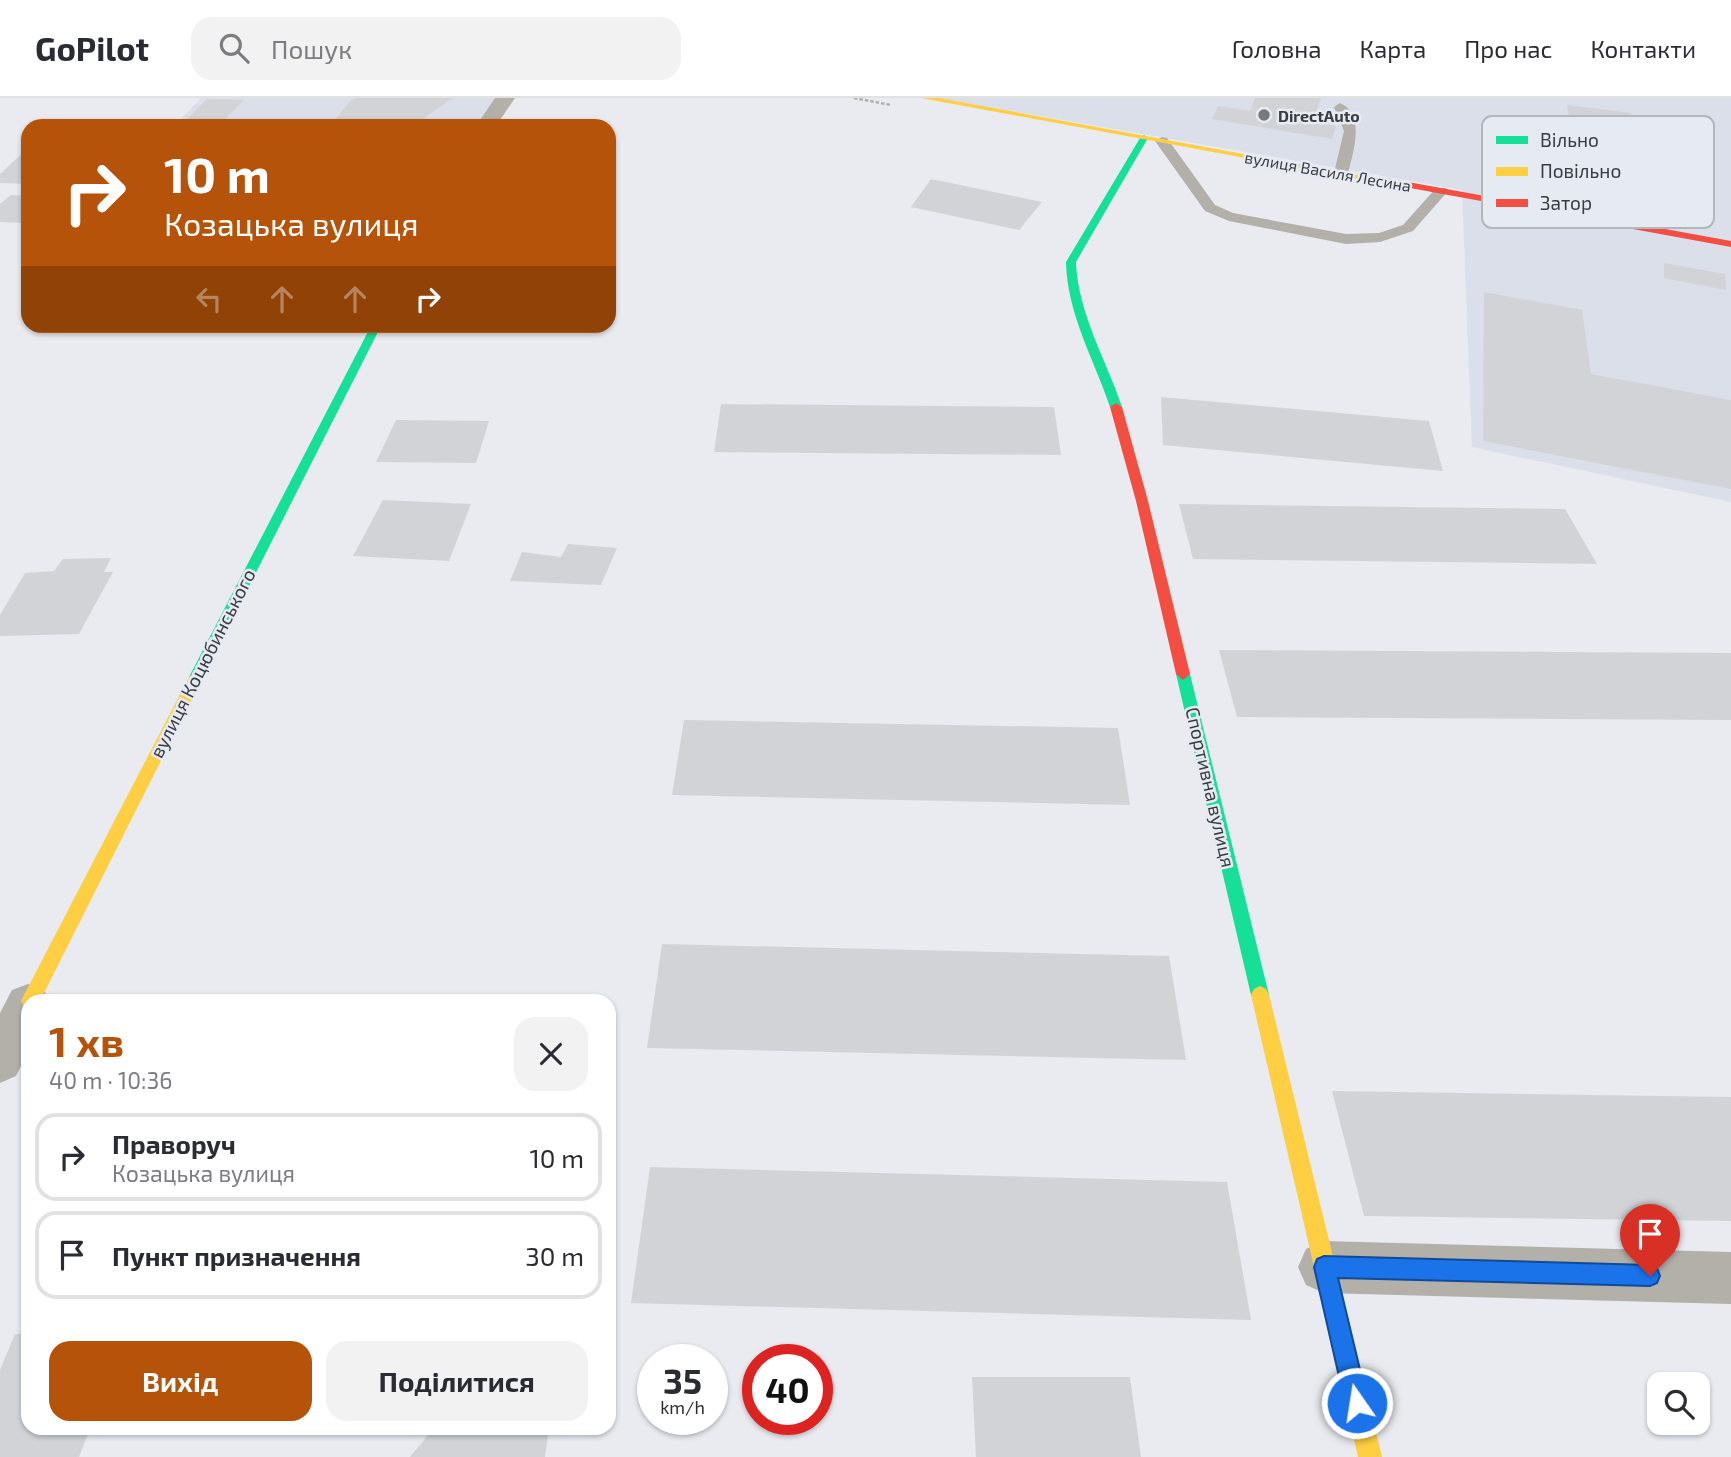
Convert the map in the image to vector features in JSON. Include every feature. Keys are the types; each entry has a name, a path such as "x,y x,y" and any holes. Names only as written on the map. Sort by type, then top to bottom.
{"street":[{"path":"491,119 505,98"},
{"name":"вулиця Василя Лесина","path":"925,98 1482,198"},
{"name":"Спортивна вулиця","path":"1144,138 1076,251 1071,262 1070,278 1077,304 1112,393 1142,501 1370,1457"},
{"name":"вулиця Василя Лесина","path":"1643,228 1731,244"},
{"name":"вулиця Коцюбинського","path":"34,994 372,333"},
{"name":"вулиця Коцюбинського","path":"0,1060 21,1019"},
{"path":"1324,1267 1731,1278"}],"lane":[{"path":"1340,107 1351,131 1341,173"},
{"path":"1162,141 1210,208 1229,217 1346,239 1380,237 1408,228 1441,191"}],"shaded area":[{"path":"201,98 502,98 488,119 181,119"},
{"path":"937,98 1731,98 1731,502 1472,447 1462,190"}],"building":[{"path":"453,98 424,118 430,119 336,119 351,100"},
{"name":"DirectAuto","path":"1255,98 1321,98 1313,122 1336,126 1332,139 1212,119 1218,106 1250,111"},
{"path":"207,99 244,100 225,119 187,119"},
{"path":"1567,105 1631,113 1632,116 1569,116"},
{"path":"21,154 21,184 0,183 0,174"},
{"path":"931,179 1042,202 1019,230 911,207"},
{"path":"11,195 21,196 21,223 0,222 0,204"},
{"path":"1664,263 1725,274 1726,290 1664,278"},
{"path":"1484,292 1582,310 1591,374 1731,400 1731,489 1483,441"},
{"path":"1161,397 1429,421 1443,471 1163,445"},
{"path":"721,404 1054,407 1061,455 714,452"},
{"path":"396,420 489,421 476,463 376,462"},
{"path":"383,500 471,504 449,561 353,556"},
{"path":"1179,504 1565,509 1597,564 1193,559"},
{"path":"568,544 617,548 601,585 510,581 522,552 561,557"},
{"path":"111,558 104,572 113,572 79,634 0,636 0,615 25,573 54,571 63,559"},
{"path":"1219,650 1731,653 1731,720 1237,717"},
{"path":"684,720 1118,728 1130,805 672,795"},
{"path":"662,944 1169,956 1186,1060 647,1048"},
{"path":"1332,1091 1731,1097 1731,1221 1364,1216"},
{"path":"650,1167 1227,1182 1251,1320 631,1303"},
{"path":"15,1334 21,1334 21,1435 87,1435 79,1457 0,1457 0,1370"},
{"path":"972,1377 1130,1377 1141,1457 976,1457"},
{"path":"428,1435 548,1435 545,1457 410,1457"}],"traffic: fast":[{"path":"1116,407 1080,316 1071,262 1144,138"},
{"path":"196,677 372,333"},
{"path":"1183,674 1260,995"}],"traffic: slow":[{"path":"925,98 1386,181"},
{"path":"34,994 196,677"},
{"path":"1260,995 1370,1457"}],"traffic: jam":[{"path":"1386,181 1482,199"},
{"path":"1643,228 1731,244"},
{"path":"1116,407 1142,501 1183,674"}],"place":[{"name":"DirectAuto","path":"1264,115"}],"route":[{"path":"1357,1403 1324,1267 1650,1276"}]}
